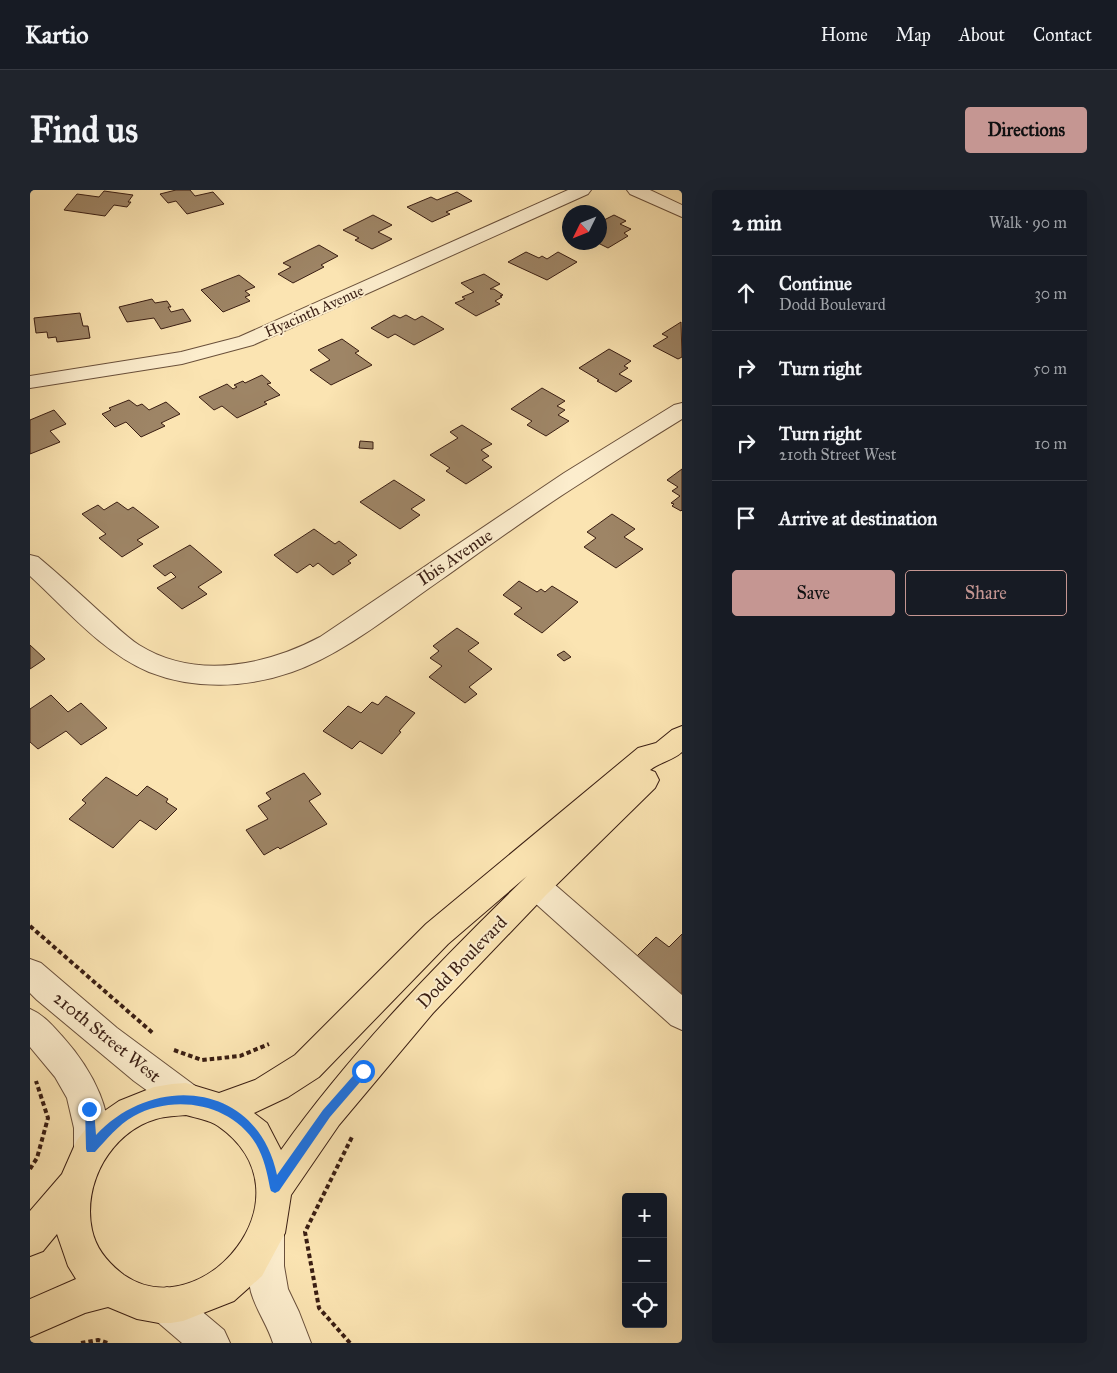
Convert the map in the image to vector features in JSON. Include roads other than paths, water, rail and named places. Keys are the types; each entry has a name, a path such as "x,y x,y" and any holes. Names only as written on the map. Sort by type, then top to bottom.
{"main road":[{"name":"Dodd Boulevard","path":"275,1188 327,1113 422,1003 536,886 661,764 674,744"},
{"name":"Dodd Boulevard","path":"222,1108 245,1101 290,1080 307,1066 437,934 648,756 674,744"},
{"path":"186,1099 222,1108 242,1121 258,1139 270,1162 275,1188 274,1208 266,1235 253,1259 227,1285 202,1299 167,1306 140,1303 110,1288 90,1270 76,1240 72,1214 74,1186 81,1167 91,1149 114,1124 130,1113 157,1102 186,1099"},
{"path":"30,1238 74,1186"},
{"path":"30,1318 83,1295 110,1288"}],"street":[{"name":"Hyacinth Avenue","path":"30,382 182,358 246,341 582,190"},
{"path":"636,190 682,212"},
{"name":"Ibis Avenue","path":"30,563 116,640 136,655 187,673 218,676 279,668 306,658 329,644 572,478 682,410"},
{"path":"536,886 682,1016"},
{"name":"210th Street West","path":"30,973 73,1013 155,1078 186,1099"},
{"path":"30,1024 75,1077 84,1093 91,1122 91,1149"},
{"path":"266,1235 266,1266 270,1293 286,1325 292,1343"},
{"path":"167,1306 211,1343"}]}
